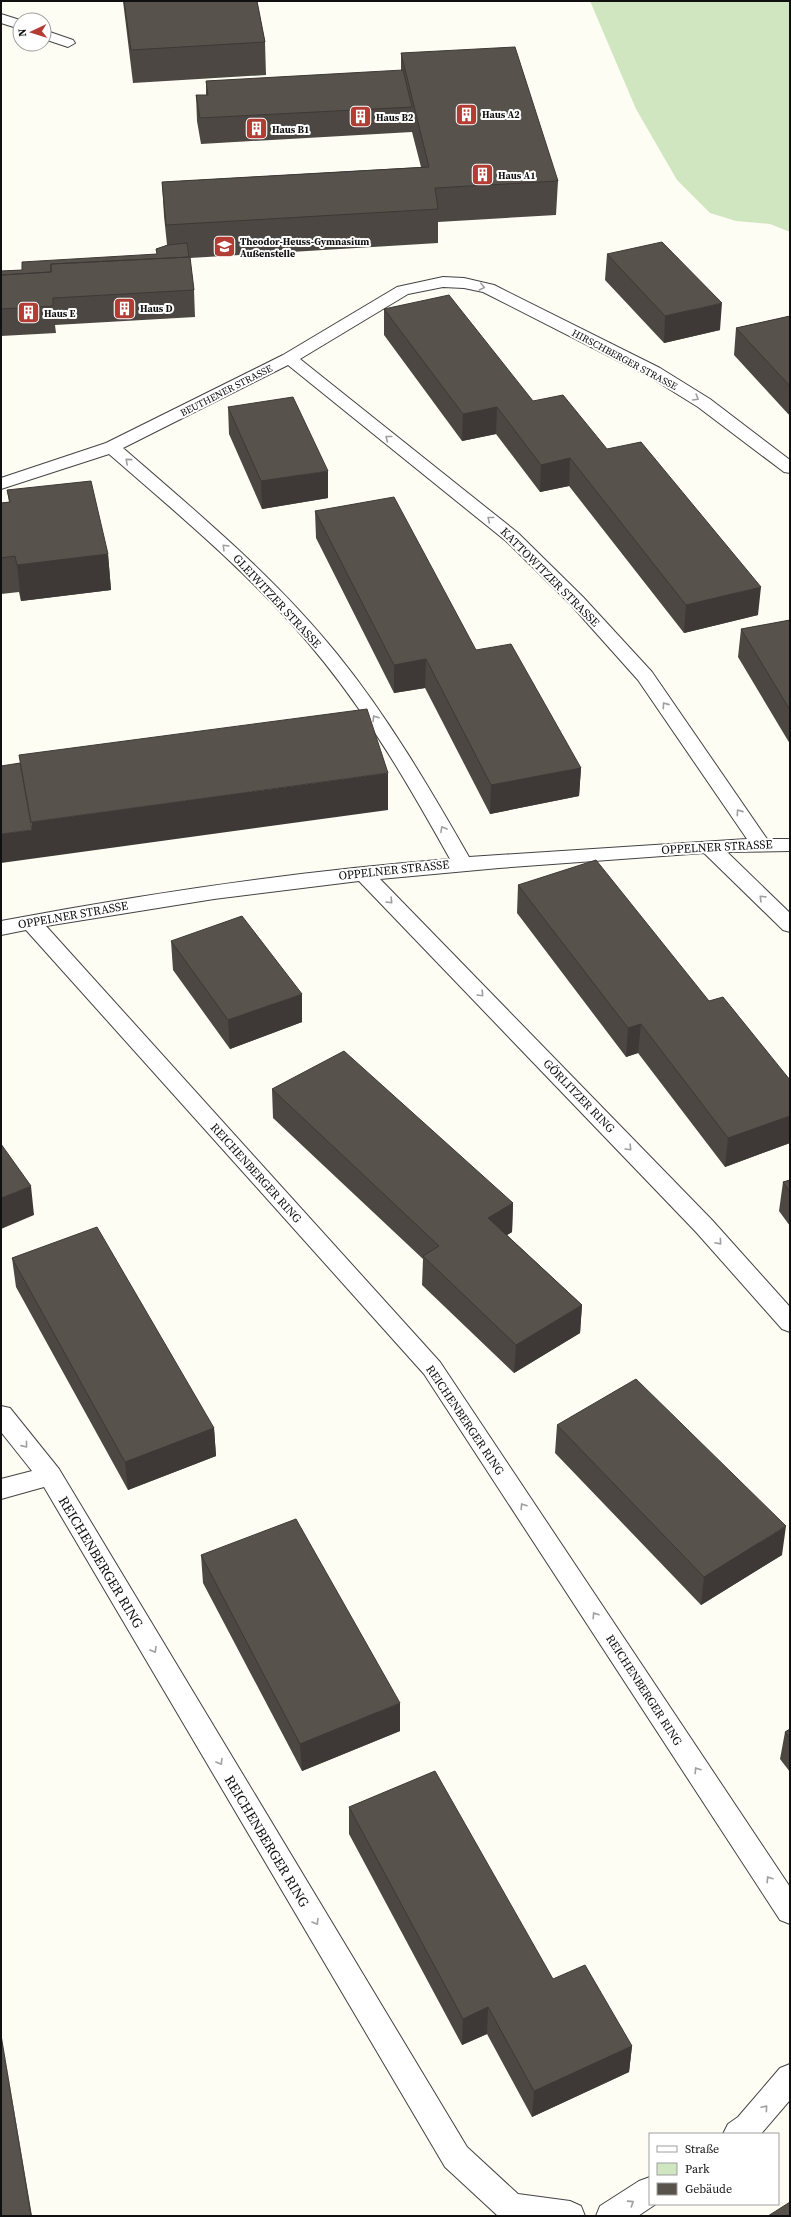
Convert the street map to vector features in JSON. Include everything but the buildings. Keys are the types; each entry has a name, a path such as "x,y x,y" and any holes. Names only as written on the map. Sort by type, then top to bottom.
{"street":[{"path":"1,18 12,22"},
{"path":"52,37 68,43"},
{"name":"BEUTHENER STRASSE","path":"1,484 112,448 289,358 403,290 443,282"},
{"name":"HIRSCHBERGER STRASSE","path":"443,282 464,283 488,288 654,372 704,403 790,468"},
{"name":"KATTOWITZER STRASSE","path":"289,358 512,537 577,601 645,676 761,844"},
{"name":"GLEIWITZER STRASSE","path":"112,448 212,533 308,631 368,707 425,797 462,863"},
{"name":"OPPELNER STRASSE","path":"1,928 190,895 363,873 462,863 761,844 790,845"},
{"path":"709,847 790,925"},
{"name":"GÖRLITZER RING","path":"363,873 704,1226 790,1323"},
{"name":"REICHENBERGER RING","path":"30,922 432,1368 790,1911"},
{"name":"REICHENBERGER RING","path":"1,1415 50,1476 456,2158 511,2208 570,2216"},
{"path":"1,1488 50,1476"},
{"path":"739,2133 748,2127 790,2078"},
{"path":"611,2216 649,2192"}],"green space":[{"path":"590,1 790,1 790,232 770,224 736,221 710,213 677,180 636,109"}],"place":[{"name":"Haus A2","path":"466,114"},
{"name":"Haus B2","path":"360,117"},
{"name":"Haus B1","path":"256,129"},
{"name":"Haus A1","path":"483,175"},
{"name":"Theodor-Heuss-Gymnasium Außenstelle","path":"224,247"},
{"name":"Haus D","path":"124,308"},
{"name":"Haus E","path":"28,313"}]}
